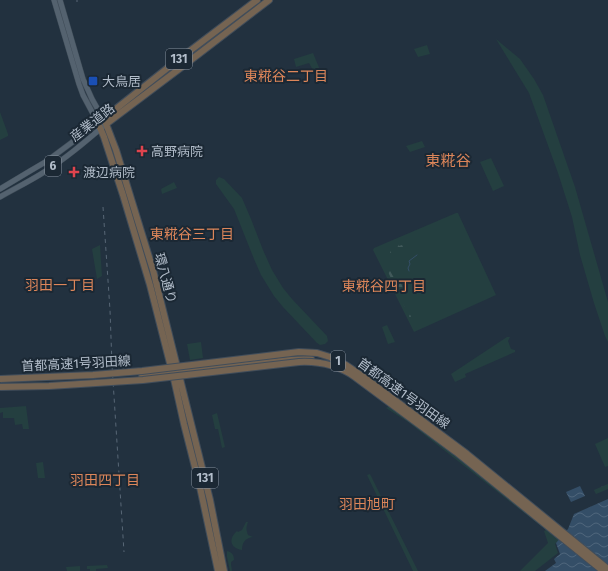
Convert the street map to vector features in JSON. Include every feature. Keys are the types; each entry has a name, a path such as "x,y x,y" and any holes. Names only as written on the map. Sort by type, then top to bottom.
{"highway":[{"name":"産業道路","path":"102,124 174,63 257,0"},
{"name":"産業道路","path":"102,124 175,72 269,0"},
{"name":"環八通り","path":"102,124 116,150 151,264 175,371 210,500 224,571"},
{"name":"首都高速1号羽田線","path":"0,379 93,375 142,371 299,352 313,352 321,354 365,378 467,454 608,569"},
{"path":"0,387 142,375 274,360 308,359 338,364"},
{"name":"首都高速1号羽田線","path":"0,387 48,386 143,380 299,362 338,364 435,435 603,571"},
{"name":"環八通り","path":"175,371 184,424 204,504 218,571"},
{"path":"0,379 49,380 142,375"}],"main road":[{"name":"環八通り","path":"54,0 83,95 102,124"},
{"name":"環八通り","path":"60,0 83,79 102,124"},
{"name":"産業道路","path":"0,188 47,161 102,124"},
{"name":"産業道路","path":"0,197 53,166 102,124"}],"green space":[{"path":"496,39 520,59 543,95 575,187 608,302 608,342 594,303 580,255 572,217 529,93"},
{"path":"427,45 430,54 418,57 414,49"},
{"path":"313,53 320,70 314,72 309,63 296,67 294,59"},
{"path":"0,112 8,136 0,140"},
{"path":"422,141 425,147 410,152 406,146"},
{"path":"491,158 504,186 493,191 480,162"},
{"path":"219,177 224,179 242,198 272,270 292,299 327,336 328,341 325,344 320,345 317,343 274,296 261,275 234,209 216,184 216,180"},
{"path":"174,182 177,188 162,194 161,189"},
{"path":"458,213 496,295 414,332 373,250 374,248"},
{"path":"397,241 399,246 402,245 403,247 398,248 396,245 392,248 393,252 390,253 390,251 382,248"},
{"path":"100,245 102,276 97,279 92,249"},
{"path":"380,255 387,258 389,257 390,270 403,288 400,290 405,299 407,312"},
{"path":"387,325 395,342 388,344 382,327"},
{"path":"507,337 510,337 508,341 511,349 515,350 515,352 465,374 466,377 455,382 451,374"},
{"path":"201,342 203,358 190,360 187,344"},
{"path":"392,405 562,537 555,544 558,553 535,571 520,571 548,543 544,531 546,530 408,422 386,408"},
{"path":"26,406 29,429 23,429 22,424 15,425 14,418 3,418 3,412 0,413 0,408"},
{"path":"184,406 207,502 183,407"},
{"path":"217,413 225,447 222,448 218,429 215,429 212,415"},
{"path":"608,438 608,466 605,467 595,444"},
{"path":"43,462 45,478 38,478 36,463"},
{"path":"370,474 418,571 413,571 367,475"},
{"path":"608,484 608,489 596,494 594,490"},
{"path":"246,522 248,522 246,528 248,535 253,537 244,541 242,550 235,547 231,540 237,531 242,530"},
{"path":"227,551 234,557 234,560 231,562 232,571 230,571"},
{"path":"107,565 108,568 96,569 96,571 90,571 90,569 87,569 87,566"},
{"path":"80,566 80,571 67,571 66,567"}],"water":[{"path":"580,486 585,496 571,502 566,492"},
{"path":"608,499 608,571 545,571 556,563 554,559 560,554 556,543 568,529 574,514"}],"waterway":[{"path":"409,271 409,261 417,255"}],"railway":[{"path":"103,207 124,552"}],"place":[{"name":"大鳥居","path":"93,81"},
{"name":"高野病院","path":"142,151"},
{"name":"渡辺病院","path":"74,172"}],"district":[{"name":"東糀谷二丁目","path":"286,76"},
{"name":"東糀谷","path":"448,161"},
{"name":"東糀谷三丁目","path":"192,234"},
{"name":"羽田一丁目","path":"60,285"},
{"name":"東糀谷四丁目","path":"384,286"},
{"name":"羽田四丁目","path":"105,480"},
{"name":"羽田旭町","path":"367,504"}]}
